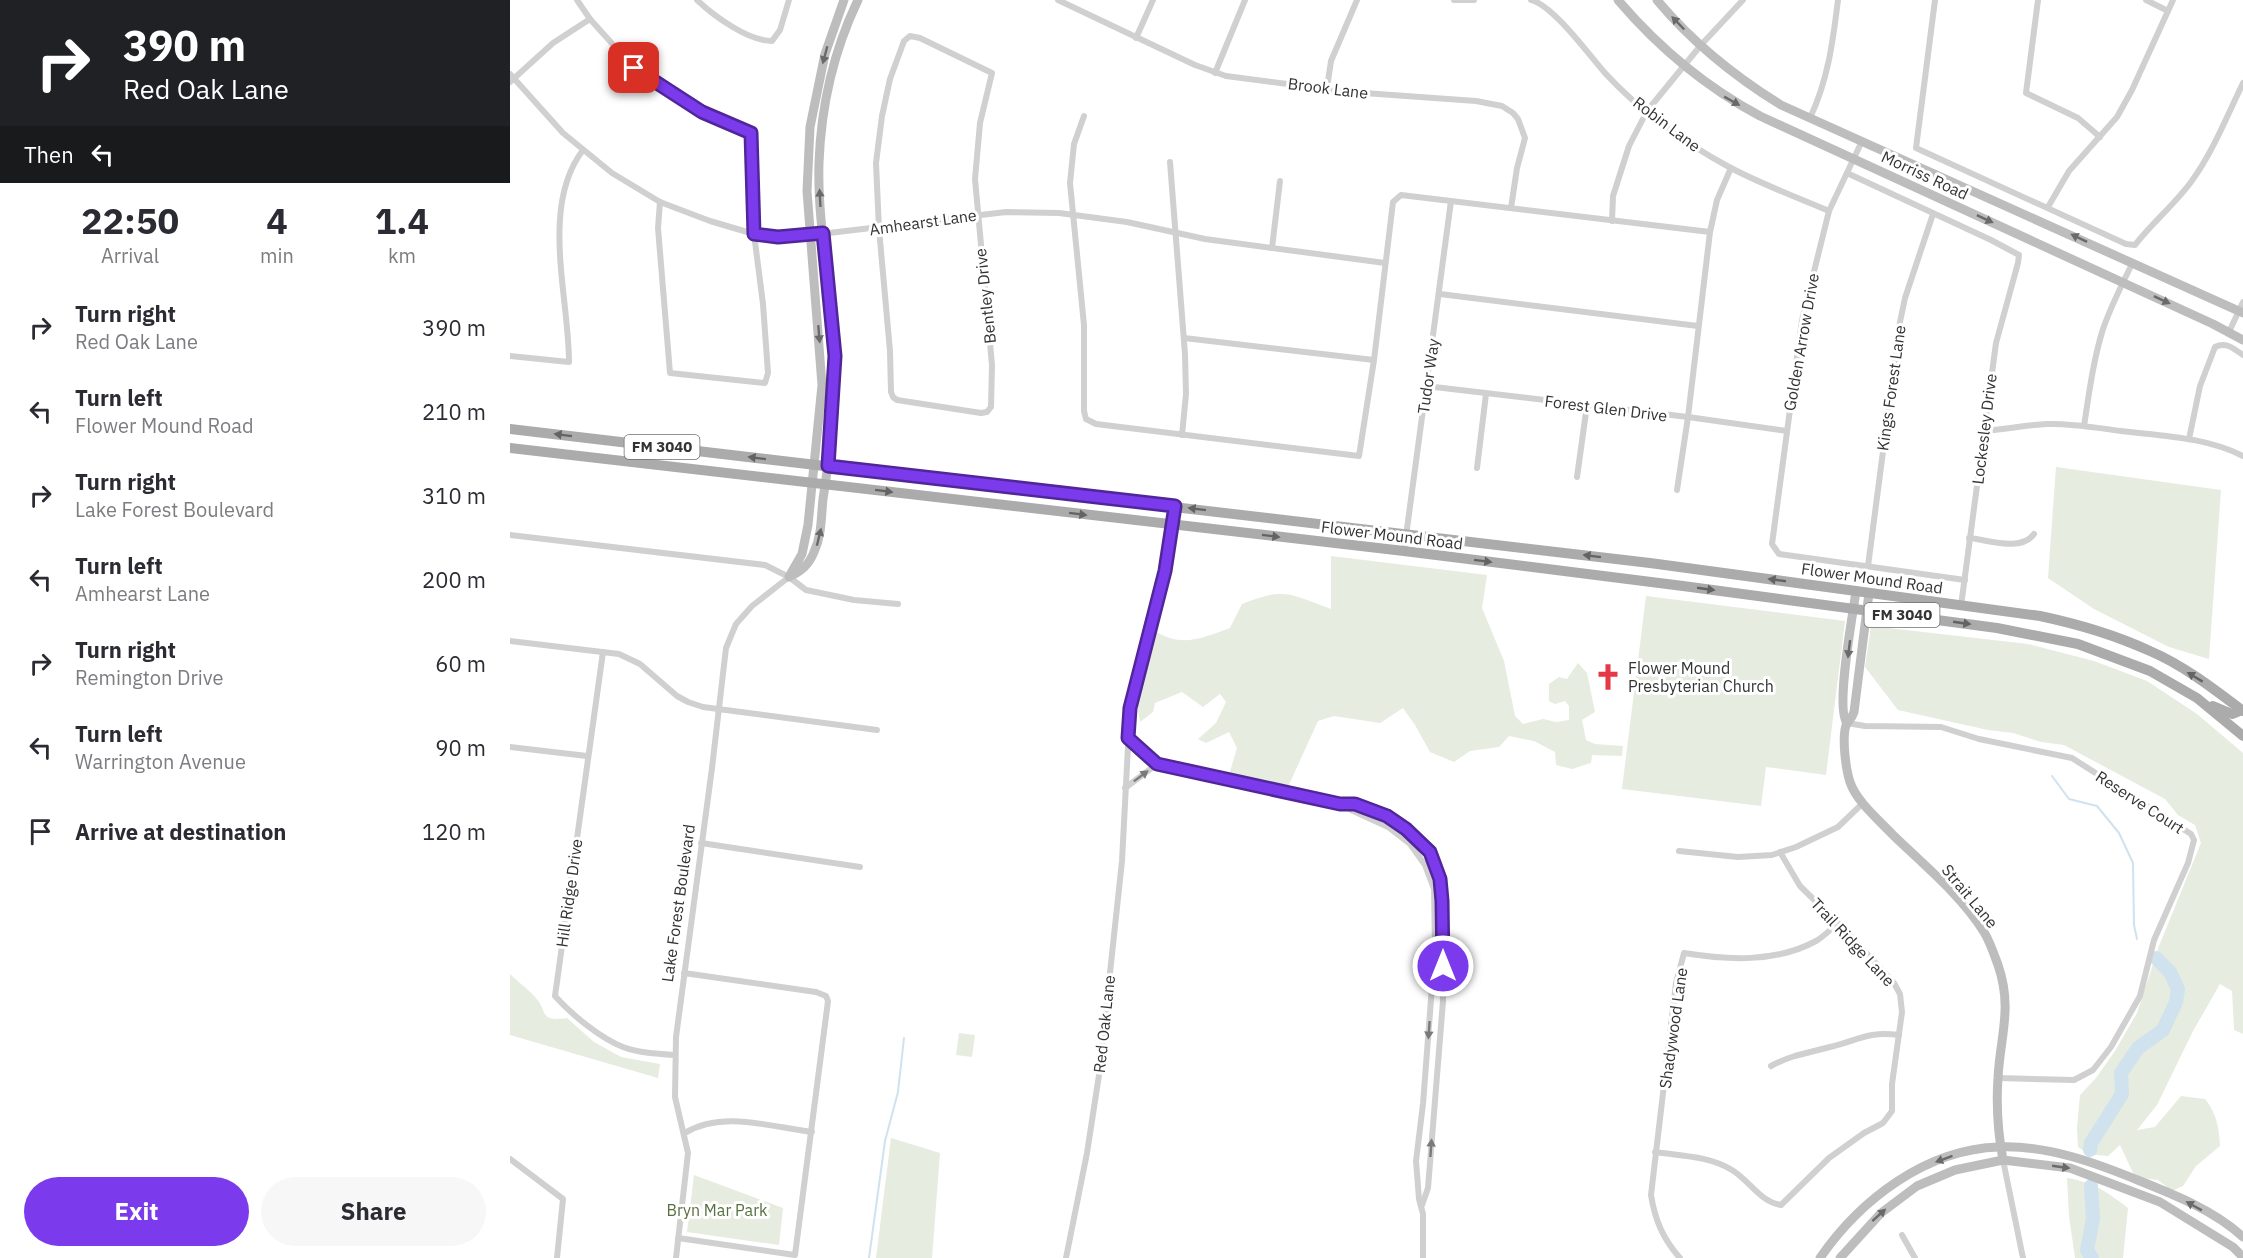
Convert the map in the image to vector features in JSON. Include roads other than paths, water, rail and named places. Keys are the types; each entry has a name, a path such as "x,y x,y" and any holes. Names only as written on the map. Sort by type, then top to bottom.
{"main road":[{"name":"Flower Mound Road","path":"510,429 1650,562 2062,621 2081,625 2152,651 2210,686 2242,711"},
{"name":"Flower Mound Road","path":"510,448 1404,551 1997,628 2078,644 2150,671 2197,698 2243,736"},
{"path":"1648,582 1650,562"},
{"path":"2197,698 2232,714 2242,711"}],"street":[{"path":"577,0 590,19 634,68 702,112 751,133 754,234 763,304 768,373 765,383 670,373 658,228 660,202"},
{"path":"697,0 726,22 759,39 772,41 780,30 789,0"},
{"name":"Lake Forest Boulevard","path":"789,577 802,554 813,483 822,370 807,173 811,121 825,54 844,0"},
{"name":"Lake Forest Boulevard","path":"676,1258 688,1166 685,1133 678,1115 675,1097 675,1055 726,648 736,624 752,606 789,577 805,568 815,550 821,525 828,466 835,356 819,175 822,125 837,54 846,25 858,0"},
{"name":"Brook Lane","path":"1058,0 1136,38 1226,76 1350,92 1476,101 1502,106 1518,119 1525,138 1517,168 1511,208"},
{"path":"1136,38 1153,0"},
{"path":"1215,73 1245,0"},
{"path":"1326,88 1331,62 1357,0"},
{"path":"1454,0 1474,0"},
{"name":"Robin Lane","path":"1532,0 1547,8 1612,81 1647,111 1706,154 1731,168 1829,212"},
{"name":"Morriss Road","path":"1618,0 1637,22 1685,66 1733,101 1769,120 2123,282 2243,340"},
{"name":"Morriss Road","path":"1657,0 1727,69 1781,105 2132,264 2242,308"},
{"path":"1612,221 1613,196 1626,156 1647,111 1701,45 1743,0"},
{"path":"1810,118 1828,68 1838,0"},
{"path":"1935,0 1916,148 2126,244 2135,245 2191,182 2205,160 2243,83"},
{"path":"2038,0 2026,93 2078,118 2100,137"},
{"path":"2146,0 2168,11"},
{"path":"2048,207 2069,171 2117,117 2133,90 2173,0"},
{"path":"511,78 553,43 590,19"},
{"name":"Bentley Drive","path":"910,36 920,38 992,73 980,123 975,159 977,215 992,365 992,398 991,407 987,412 981,413 893,398 891,351 879,228 876,163 882,116 892,71 904,41 910,36"},
{"name":"Amhearst Lane","path":"511,78 540,110 612,173 660,202 710,221 754,234 778,237 879,228 1006,212 1073,214 1127,222 1177,234 1386,263"},
{"path":"1084,116 1072,154 1070,183 1084,325 1084,411 1086,418 1096,424 1359,456 1374,360 1393,202 1401,195 1710,232"},
{"name":"Golden Arrow Drive","path":"1862,141 1829,212 1803,312 1772,544 1779,554 1868,566"},
{"path":"510,356 569,362 559,227 561,199 574,162 583,150"},
{"path":"1170,162 1184,338 1186,394 1182,435"},
{"path":"1677,490 1710,232 1717,200 1731,168"},
{"path":"1847,173 1933,214"},
{"path":"1272,248 1280,181"},
{"name":"Tudor Way","path":"1404,551 1451,201"},
{"name":"Lockesley Drive","path":"1933,214 2019,255 2019,264 2003,310 1996,343 1961,606"},
{"name":"Kings Forest Lane","path":"1868,566 1902,314 1911,278 1933,214"},
{"path":"2084,426 2096,357 2110,312 2132,264"},
{"path":"1440,294 1698,326"},
{"path":"2229,332 2242,308"},
{"path":"1184,338 1374,360"},
{"path":"2188,439 2205,370 2215,347 2220,344 2229,346 2243,355"},
{"name":"Forest Glen Drive","path":"1426,386 1787,431"},
{"path":"1477,468 1486,394"},
{"path":"1577,477 1587,405"},
{"path":"1983,431 2049,424 2084,426 2216,444 2243,456"},
{"name":"Red Oak Lane","path":"1066,1258 1099,1075 1122,861 1130,708 1163,580 1175,506"},
{"path":"1970,538 2020,543 2029,541 2034,534"},
{"path":"510,535 765,565 789,577 806,590 827,596 898,604"},
{"path":"1868,566 1965,580"},
{"name":"Strait Lane","path":"1856,591 1843,696 1843,718 1847,723 1845,742 1849,776 1852,787 1863,803 1955,896 1984,932 1999,969 2005,996 2006,1015 1998,1078 2001,1146 2024,1258"},
{"name":"Strait Lane","path":"1847,723 1852,719 1854,712 1869,593"},
{"path":"510,641 619,654 632,659 668,689 688,702 718,709 877,730"},
{"name":"Hill Ridge Drive","path":"603,652 555,996 567,1009 612,1042 634,1050 675,1055"},
{"name":"Reserve Court","path":"1847,723 1887,727 1941,727 1978,740 2072,758 2191,834 2194,840 2188,863 2154,940 2140,996 2111,1047 2093,1070 2074,1080 1998,1078"},
{"path":"1128,738 1157,764 1346,805 1355,804 1379,813 1406,829 1430,852 1440,879 1444,948 1443,1000 1428,1188 1422,1205 1423,1258"},
{"path":"510,747 587,756"},
{"path":"1125,788 1157,764"},
{"path":"1679,850 1738,857 1772,855 1796,847 1838,827 1863,803"},
{"path":"1346,805 1351,810 1388,827 1410,844 1425,865 1434,890 1435,947 1423,1104 1416,1161 1419,1199 1422,1205"},
{"path":"701,843 860,867"},
{"name":"Trail Ridge Lane","path":"1655,1152 1698,1158 1724,1166 1742,1177 1769,1203 1781,1205 1829,1158 1864,1133 1883,1123 1892,1112 1892,1084 1902,1002 1894,983 1800,886 1780,852"},
{"name":"Shadywood Lane","path":"1680,1258 1668,1244 1655,1216 1651,1195 1676,983 1684,952 1732,958 1773,955 1798,950 1818,940 1837,924"},
{"path":"678,1238 795,1255 828,1005 826,996 816,992 684,973"},
{"path":"1771,1066 1789,1056 1832,1047 1867,1034 1899,1035"},
{"path":"685,1133 696,1126 726,1121 812,1132"},
{"path":"1820,1258 1863,1207 1894,1183 1924,1166 1962,1152 2001,1146 2059,1153 2109,1168 2168,1192 2234,1228 2243,1237"},
{"path":"510,1159 563,1199 557,1258"},
{"path":"1840,1258 1881,1213 1917,1186 1955,1170 2003,1160 2070,1168 2160,1202 2233,1247 2243,1257"},
{"path":"1902,1235 1915,1258"}],"waterway":[{"path":"2052,776 2069,799 2097,806 2119,833 2133,863 2134,925 2137,939"},
{"path":"2090,1150 2091,1143 2122,1094 2121,1073 2138,1048 2163,1030 2176,1002 2178,989 2170,972 2156,958"},
{"path":"869,1258 885,1141 898,1092 904,1038"},
{"path":"2091,1186 2093,1219 2087,1250 2092,1258"}],"place":[{"name":"Flower Mound Presbyterian Church","path":"1608,677"}],"park label":[{"name":"Bryn Mar Park","path":"717,1210"}]}
